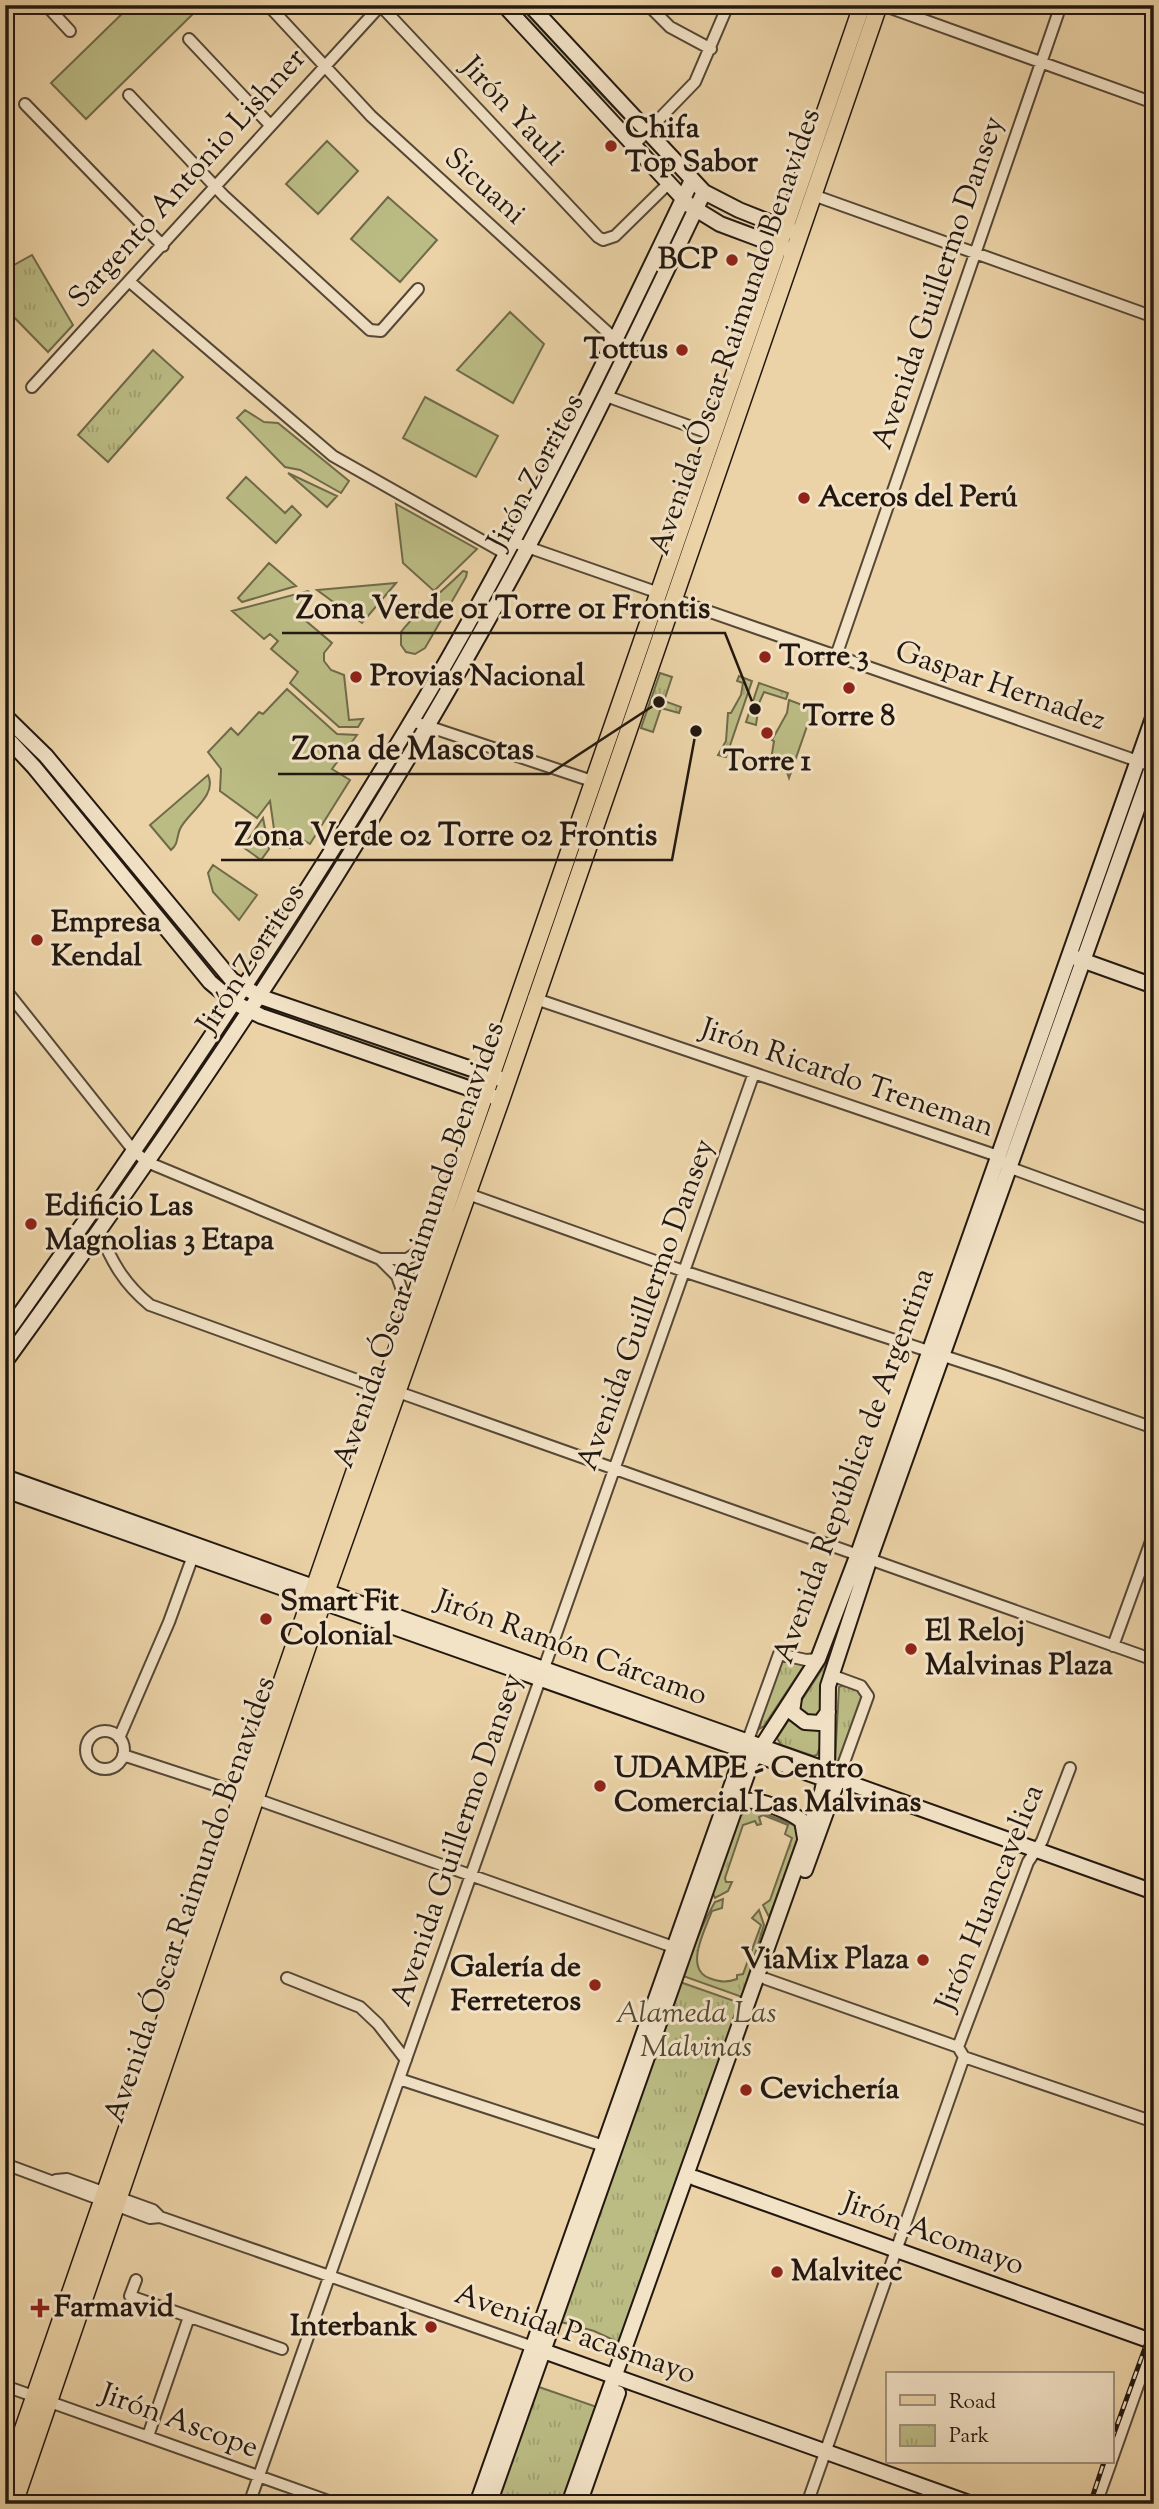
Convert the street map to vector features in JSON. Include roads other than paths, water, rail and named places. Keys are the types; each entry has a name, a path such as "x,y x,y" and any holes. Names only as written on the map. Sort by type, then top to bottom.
{"main road":[{"path":"504,5 683,199 696,210 720,223 785,249"},
{"path":"530,5 704,192 791,231"},
{"name":"Avenida Óscar Raimundo Benavides","path":"390,1390 409,1312 486,1094 500,1078 785,249 862,5"},
{"name":"Avenida Óscar Raimundo Benavides","path":"791,231 813,195 881,5"},
{"name":"Jirón Zorritos","path":"5,1335 235,1003 412,721 510,548 616,340 692,180"},
{"name":"Jirón Zorritos","path":"5,1362 261,997 427,726 527,547 606,396 704,192"},
{"name":"Avenida Óscar Raimundo Benavides","path":"528,996 592,781 666,596 714,435 785,249"},
{"name":"Avenida República de Argentina","path":"935,1354 1008,1167 1154,715"},
{"path":"5,716 46,756 218,966 244,989 500,1078"},
{"path":"5,736 30,761 210,982 235,1003 251,1012 502,1100"},
{"name":"Avenida República de Argentina","path":"569,2504 695,2178 766,1979 830,1776 828,1712 831,1675 864,1556 935,1354 998,1156 1153,764"},
{"path":"1076,958 1154,986"},
{"name":"Avenida Óscar Raimundo Benavides","path":"14,2504 42,2399 318,1594 390,1390 468,1194 502,1100 500,1078"},
{"name":"Jirón Ramón Cárcamo","path":"5,1477 34,1494 193,1556 318,1594"},
{"name":"Jirón Ramón Cárcamo","path":"5,1490 34,1494 1154,1892"},
{"name":"Avenida República de Argentina","path":"477,2504 538,2349 752,1748 795,1696 818,1659 864,1556"},
{"path":"795,1696 792,1712 799,1719 816,1724 828,1712"},
{"name":"Avenida República de Argentina","path":"680,1949 733,1812 752,1748"},
{"name":"Avenida República de Argentina","path":"579,2504 618,2378 805,1840 830,1776"},
{"path":"733,1812 742,1804 752,1801 793,1815 802,1821 805,1840"},
{"name":"Jirón Acomayo","path":"695,2178 1154,2341"},
{"name":"Avenida República de Argentina","path":"489,2504 538,2349"},
{"name":"Avenida Pacasmayo","path":"538,2349 972,2504"},
{"name":"Avenida Óscar Raimundo Benavides","path":"5,2481 42,2399"}],"street":[{"path":"46,5 70,31"},
{"name":"Sicuani","path":"268,5 401,144 616,340"},
{"name":"Sargento Antonio Lishner","path":"32,387 380,5"},
{"name":"Jirón Yauli","path":"380,5 592,232 603,240 615,236 669,183"},
{"path":"648,5 670,27 711,49"},
{"path":"634,145 695,82 728,5"},
{"path":"881,5 1154,103"},
{"name":"Avenida Guillermo Dansey","path":"836,656 1061,5"},
{"path":"188,39 270,125"},
{"path":"129,95 215,186 370,330 381,331 418,289"},
{"path":"25,104 163,246"},
{"path":"813,195 1154,317"},
{"name":"Gaspar Hernadez","path":"130,282 333,456 510,548 527,547 1153,764"},
{"path":"606,396 714,435"},
{"path":"412,721 592,781"},
{"path":"5,989 133,1150 147,1162 380,1259 397,1276 409,1312"},
{"name":"Jirón Ricardo Treneman","path":"528,996 998,1156 1008,1167 1154,1220"},
{"name":"Avenida Guillermo Dansey","path":"249,2504 686,1272 754,1073"},
{"path":"468,1194 686,1272 1154,1429"},
{"path":"99,1230 117,1270 131,1290 150,1305 1154,1660"},
{"path":"380,1259 407,1259 434,1241"},
{"path":"1113,1646 1154,1533"},
{"path":"119,1738 109,1732 96,1733 88,1742 86,1755 93,1765 104,1770 116,1766 123,1755 119,1738 169,1622 193,1556"},
{"path":"752,1748 779,1654 806,1660 818,1659"},
{"path":"830,1776 869,1696 860,1686 831,1675"},
{"path":"123,1755 249,1796 680,1949"},
{"name":"Jirón Huancavelica","path":"807,2504 1028,1862 1036,1850 1070,1768"},
{"path":"287,1978 360,2007 379,2024 406,2060"},
{"path":"766,1979 1154,2122"},
{"path":"399,2079 610,2148"},
{"name":"Avenida Pacasmayo","path":"5,2164 56,2180 64,2187 153,2210 160,2217 538,2349"},
{"path":"136,2280 130,2296 282,2349"},
{"path":"148,2436 189,2317"},
{"path":"1114,2452 1154,2341"},
{"name":"Jirón Ascope","path":"5,2386 337,2504"},
{"path":"1096,2504 1110,2464"}],"railway":[{"path":"1114,2433 1154,2323"},
{"path":"1090,2504 1103,2464"}],"place":[{"name":"Chifa Top Sabor","path":"611,146"},
{"name":"BCP","path":"732,260"},
{"name":"Tottus","path":"682,350"},
{"name":"Aceros del Perú","path":"804,498"},
{"name":"Torre 3","path":"765,657"},
{"name":"Provias Nacional","path":"356,677"},
{"name":"Torre 8","path":"849,688"},
{"name":"Zona de Mascotas","path":"659,702"},
{"name":"Zona Verde 01 Torre 01 Frontis","path":"755,709"},
{"name":"Zona Verde 02 Torre 02 Frontis","path":"696,731"},
{"name":"Torre 1","path":"767,733"},
{"name":"Empresa Kendal","path":"37,940"},
{"name":"Edificio Las Magnolias 3 Etapa","path":"31,1224"},
{"name":"Smart Fit Colonial","path":"266,1619"},
{"name":"El Reloj Malvinas Plaza","path":"911,1649"},
{"name":"UDAMPE - Centro Comercial Las Malvinas","path":"600,1786"},
{"name":"ViaMix Plaza","path":"923,1960"},
{"name":"Galería de Ferreteros","path":"595,1985"},
{"name":"Cevichería","path":"746,2090"},
{"name":"Malvitec","path":"777,2272"},
{"name":"Farmavid","path":"40,2308"},
{"name":"Interbank","path":"431,2327"}],"park label":[{"name":"Alameda Las Malvinas","path":"696,2031"}]}
